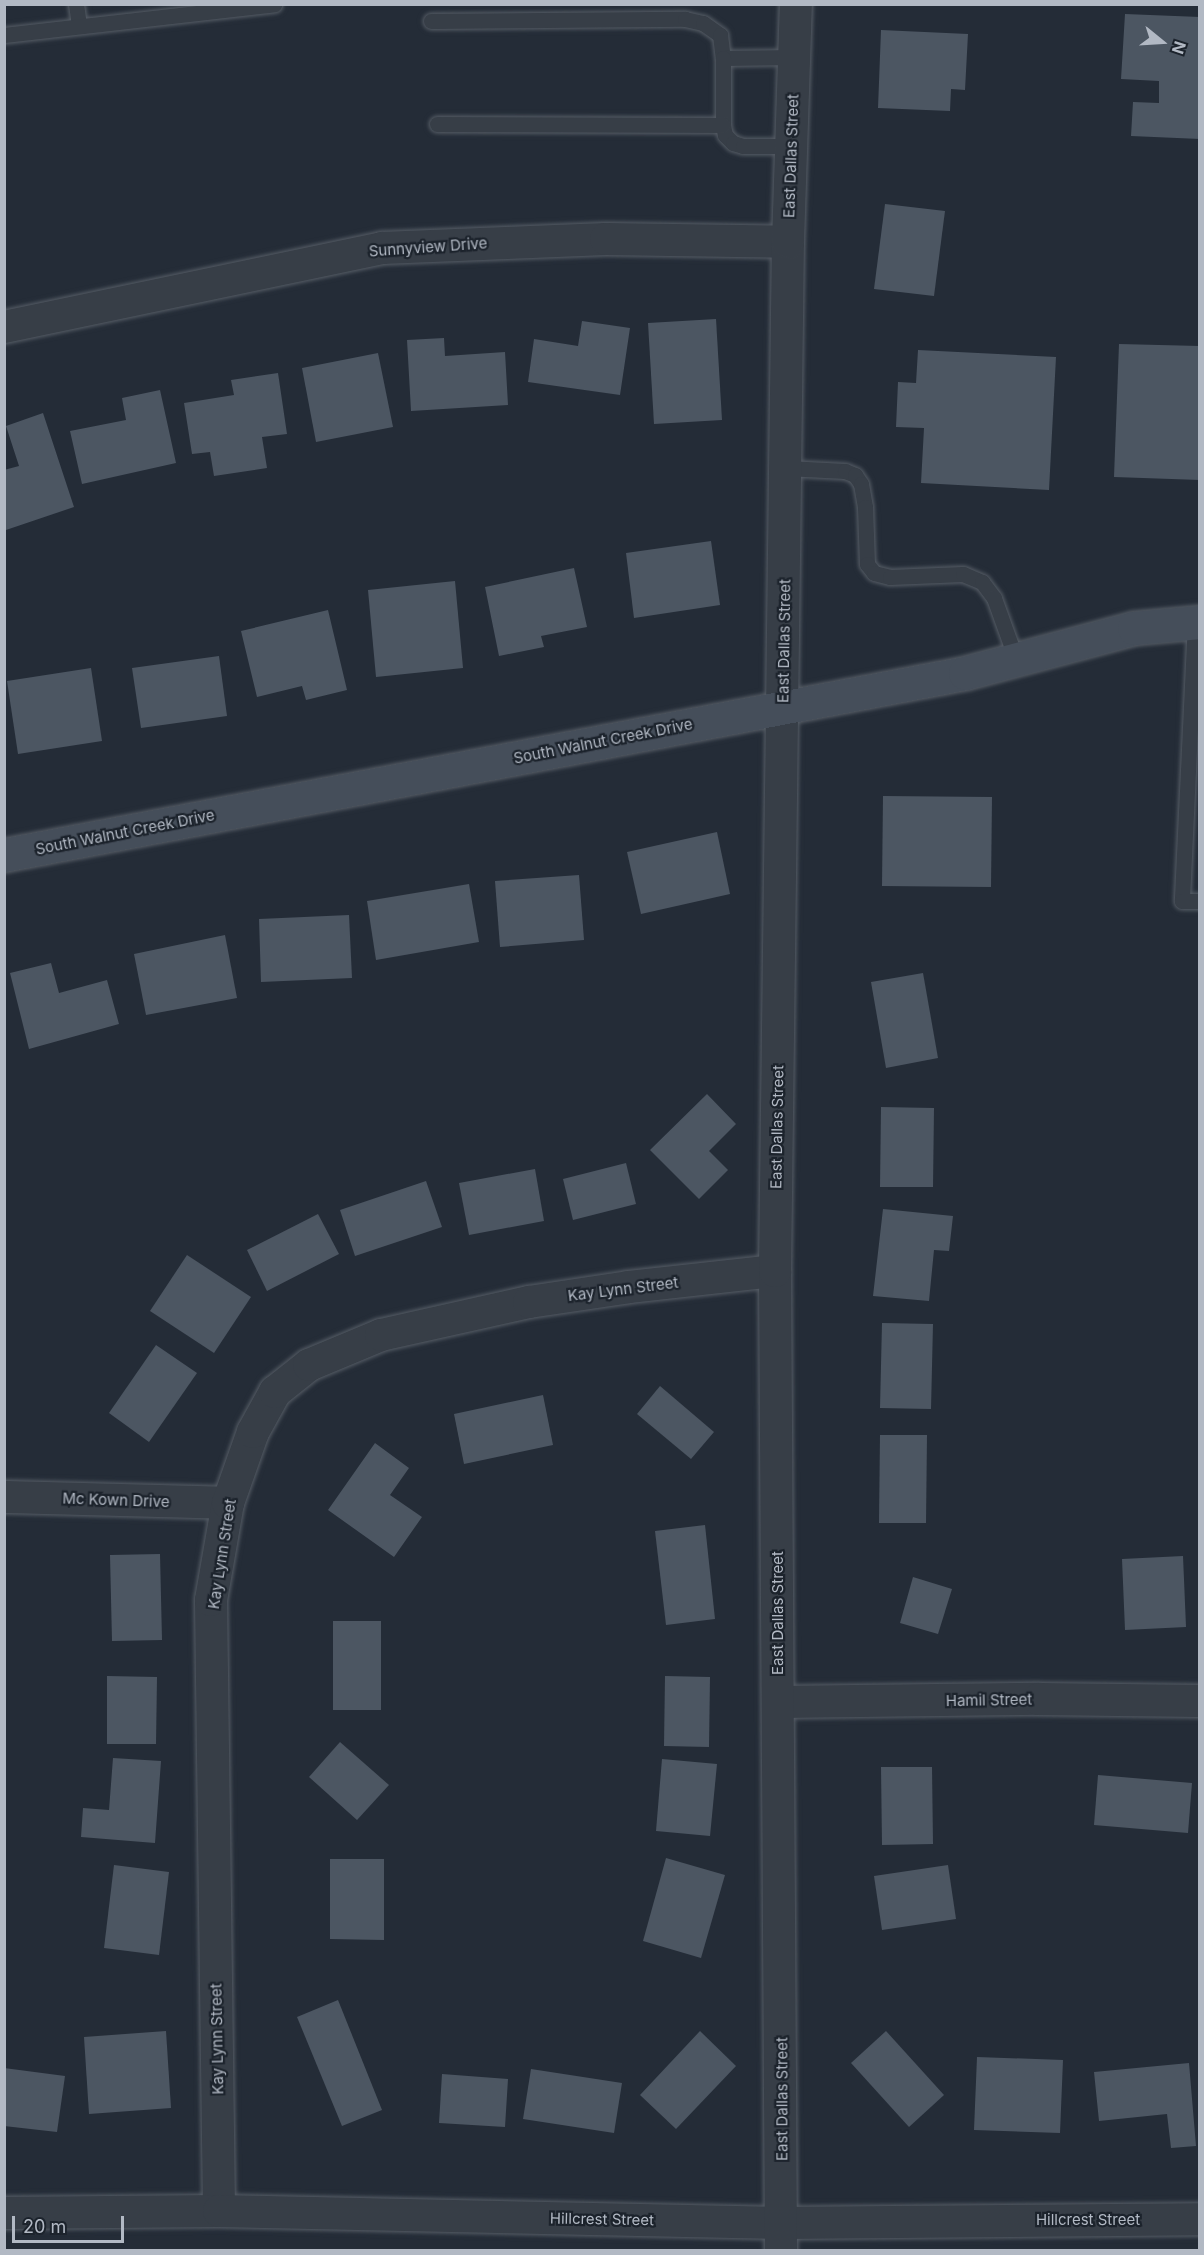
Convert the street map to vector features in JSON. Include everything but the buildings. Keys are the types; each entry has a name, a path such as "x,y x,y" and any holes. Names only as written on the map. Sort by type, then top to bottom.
{"street":[{"name":"East Dallas Street","path":"782,2237 775,1271 788,242 796,4"},
{"name":"Sunnyview Drive","path":"4,327 382,248 606,239 788,242"},
{"name":"South Walnut Creek Drive","path":"4,855 965,673 1134,628 1198,622"},
{"name":"Kay Lynn Street","path":"219,2211 211,1600 228,1503 253,1432 275,1392 309,1365 381,1335 529,1302 629,1287 775,1271"},
{"name":"Mc Kown Drive","path":"4,1497 228,1503"},
{"name":"Hamil Street","path":"779,1702 1039,1699 1200,1701"},
{"name":"Hillcrest Street","path":"4,2213 219,2211 782,2237 1200,2219"}],"lane":[{"path":"76,4 79,26"},
{"path":"4,35 274,4"},
{"path":"431,21 685,20 711,27 720,35 723,58 725,135 733,143 743,146 791,146"},
{"path":"723,58 794,57"},
{"path":"437,124 723,125"},
{"path":"786,468 845,471 855,475 861,484 865,507 867,564 874,573 890,578 963,574 982,582 993,598 1016,659"},
{"path":"1198,622 1182,901 1200,900"}]}
